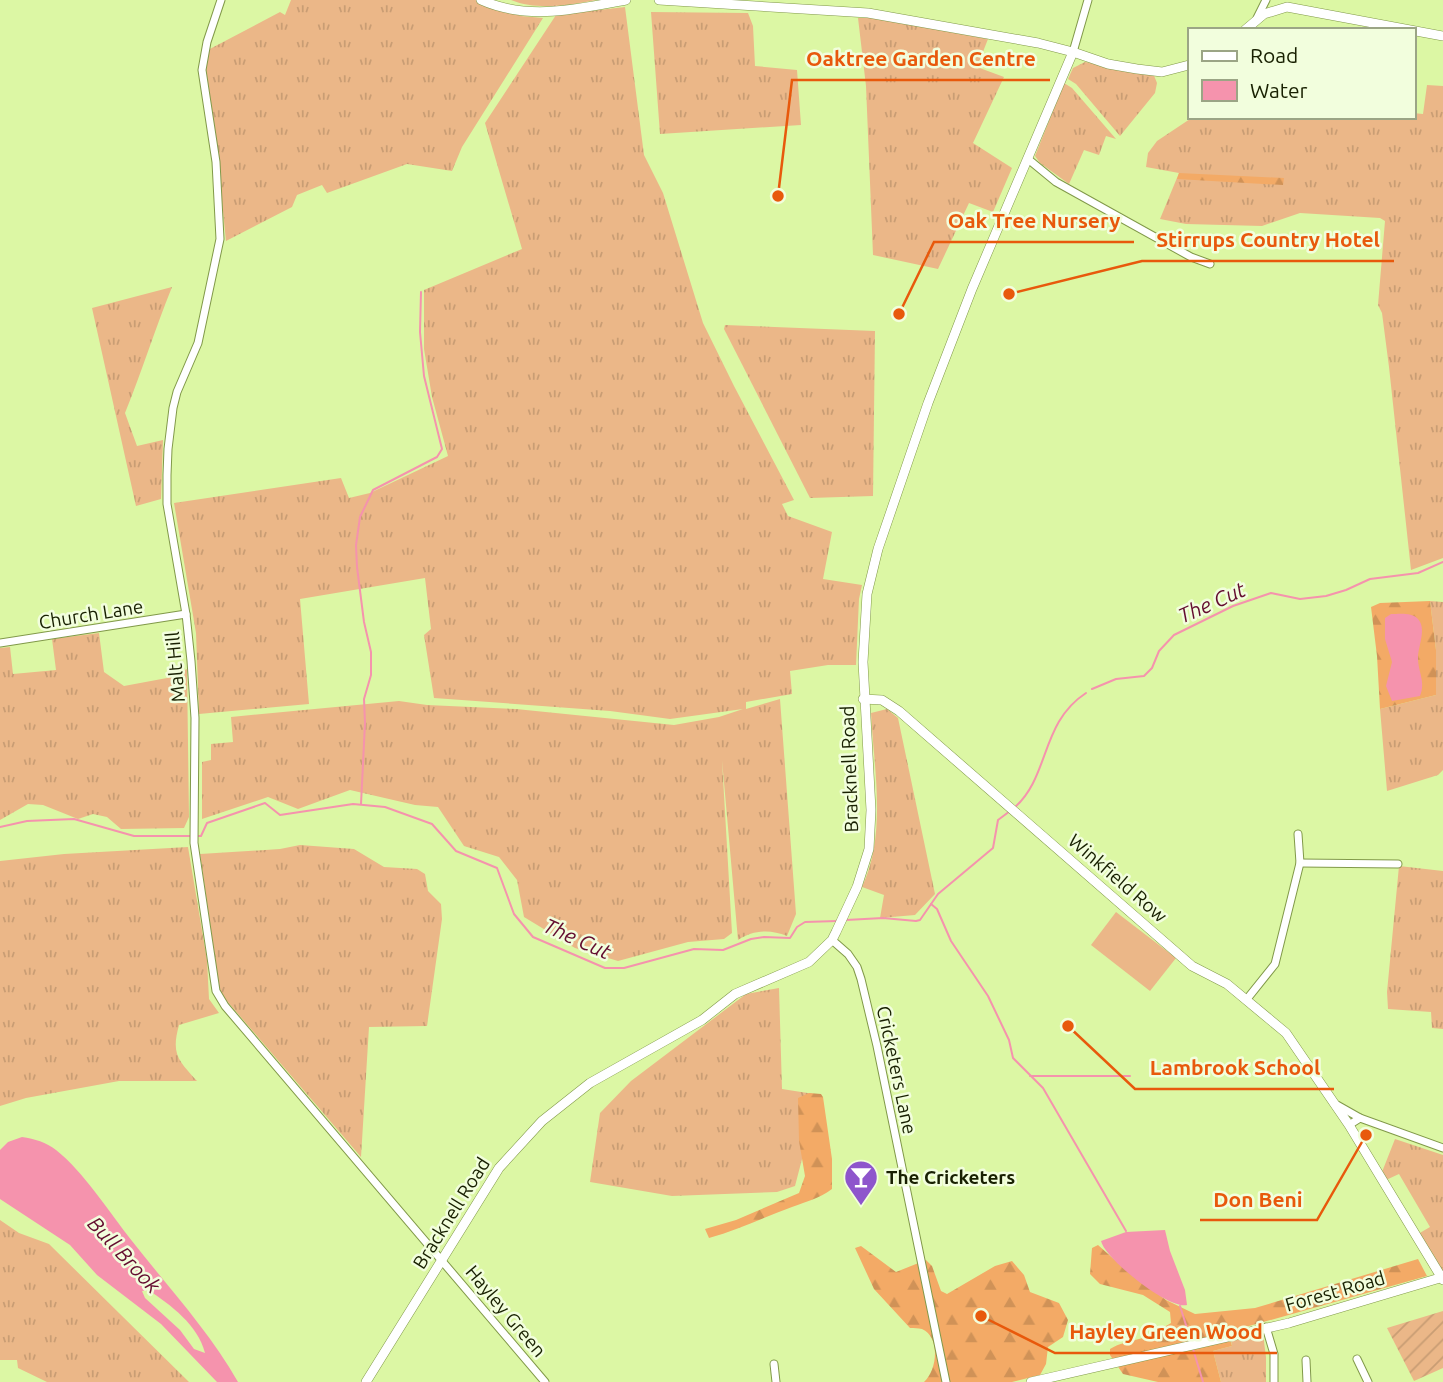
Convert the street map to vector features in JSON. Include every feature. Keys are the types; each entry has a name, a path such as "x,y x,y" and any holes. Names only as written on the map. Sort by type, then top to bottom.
{"main road":[{"path":"481,0 508,10 544,13 626,0"},
{"path":"659,0 868,13 983,32 1137,69 1161,72 1188,65"},
{"path":"1247,28 1280,4 1404,28"},
{"path":"1415,30 1443,36"},
{"name":"Bracknell Road","path":"366,1382 499,1168 542,1121 590,1083 702,1020 735,994 809,961 832,940 857,887 869,849 871,810 863,662 867,594 878,549 928,403 972,289 1073,52"},
{"name":"Winkfield Row","path":"863,699 882,700 899,711 1192,966 1227,984 1286,1033 1349,1125 1443,1278"},
{"name":"Forest Road","path":"1031,1382 1266,1328 1443,1278"}],"street":[{"name":"Malt Hill","path":"220,0 206,42 202,70 216,162 220,239 198,343 175,400 167,449 167,504 186,614 195,718 194,836 216,991 225,1006 442,1261"},
{"path":"1073,52 1088,0"},
{"path":"1256,19 1266,0"},
{"path":"1028,159 1056,182 1191,257 1210,264"},
{"name":"Church Lane","path":"0,643 186,614"},
{"path":"1247,999 1275,964 1300,863 1298,834"},
{"path":"1300,863 1398,864"},
{"name":"Cricketers Lane","path":"832,940 848,954 861,979 946,1382"},
{"name":"Winkfield Row","path":"1333,1104 1360,1118 1443,1148"},
{"path":"1349,1125 1360,1118"},
{"name":"Hayley Green","path":"442,1261 545,1382"},
{"path":"1266,1328 1274,1354 1274,1382"},
{"path":"1357,1359 1368,1382"},
{"path":"1306,1360 1307,1382"},
{"path":"774,1364 776,1382"}],"green space":[{"path":"291,0 480,0 521,16 543,18 462,147 452,171 407,164 327,193 322,185 297,195 292,207 226,241 205,64 206,51 280,12 285,15"},
{"path":"511,0 597,0 543,6"},
{"path":"625,7 644,155 663,193 703,323 794,500 782,504 788,516 832,532 823,579 862,585 856,665 828,665 790,671 792,694 746,702 746,709 780,699 796,914 787,936 762,932 738,940 722,760 732,933 724,939 688,942 618,961 575,948 524,917 517,880 499,857 464,846 438,807 415,805 350,790 298,809 268,797 202,819 202,762 211,760 211,744 233,742 231,717 399,701 516,709 674,725 719,717 743,709 670,719 610,711 434,698 424,635 431,629 425,578 300,599 309,704 199,714 196,633 174,503 341,478 349,498 370,493 448,456 432,397 424,349 424,290 522,249 485,123 556,15"},
{"path":"651,12 748,13 753,26 755,66 797,70 801,125 660,134"},
{"path":"858,18 876,18 988,39 977,67 1004,77 973,143 1012,168 993,212 969,203 938,269 873,255 866,86"},
{"path":"1085,62 1153,73 1157,83 1155,93 1120,136 1076,84 1068,79 1073,68"},
{"path":"1064,83 1072,88 1116,139 1106,136 1099,155 1084,150 1069,184 1040,163 1035,156"},
{"path":"1427,85 1443,86 1443,558 1411,570 1389,367 1382,313 1378,305 1385,221 1380,218 1300,213 1262,226 1186,224 1160,219 1179,173 1146,167 1148,153 1157,141 1190,119 1415,119 1415,113 1423,114"},
{"path":"1179,173 1284,178 1283,185 1177,179"},
{"path":"172,287 125,413 137,446 163,440 161,499 136,506 92,308"},
{"path":"725,325 875,331 873,496 810,498 724,329"},
{"path":"1430,601 1443,602 1443,770 1438,775 1387,791 1380,709 1436,695 1436,650"},
{"path":"1430,601 1436,650 1436,695 1380,709 1371,607 1380,603"},
{"path":"99,633 104,672 124,686 167,678 187,669 189,817 184,828 121,829 107,817 93,814 78,819 43,805 28,804 0,820 0,648 10,647 13,674 56,670 52,639"},
{"path":"887,709 898,718 935,894 915,915 880,918 884,895 862,887 870,867 877,824 871,713"},
{"path":"300,845 354,849 384,867 417,869 425,874 428,891 441,904 442,919 427,1026 369,1027 361,1157 220,993 200,854 280,849"},
{"path":"188,847 207,960 209,999 219,1013 179,1025 176,1050 197,1081 119,1081 26,1098 0,1106 0,861 64,854"},
{"path":"1399,866 1443,871 1443,1029 1432,1028 1431,1012 1388,1009 1387,992"},
{"path":"1116,912 1176,958 1150,991 1091,945"},
{"path":"779,988 782,1089 814,1094 807,1140 795,1186 777,1192 672,1196 590,1182 600,1113 631,1081 746,994"},
{"path":"809,1093 821,1094 823,1097 832,1159 832,1189 813,1200 709,1238 705,1229 736,1220 799,1193 805,1176 799,1141 798,1098"},
{"path":"1395,1139 1443,1155 1443,1273 1418,1234 1430,1227 1399,1174 1386,1180 1382,1172"},
{"path":"0,1220 19,1233 49,1244 189,1382 47,1382 18,1368 17,1360 0,1360"},
{"path":"1098,1245 1166,1300 1195,1314 1255,1308 1418,1259 1427,1276 1228,1332 1232,1346 1213,1351 1221,1382 1158,1382 1123,1374 1110,1355 1110,1349 1148,1336 1171,1323 1170,1312 1143,1295 1100,1284 1090,1274 1092,1248"},
{"path":"861,1246 896,1272 926,1260 932,1266 941,1291 947,1294 995,1266 1012,1261 1024,1275 1030,1292 1059,1303 1068,1320 1063,1337 1048,1347 1046,1364 1040,1375 1012,1382 924,1382 934,1363 932,1339 922,1329 910,1328 874,1289 855,1248"},
{"path":"1443,1311 1443,1368 1414,1381 1387,1328"},
{"path":"1263,1334 1266,1382 1221,1382 1213,1351 1232,1346 1231,1341"}],"water":[{"path":"1391,614 1412,615 1418,619 1422,628 1418,658 1422,682 1420,696 1392,701 1386,686 1392,662 1385,639 1385,618"},
{"name":"Bull Brook","path":"22,1137 44,1143 56,1150 76,1169 201,1327 238,1382 217,1382 161,1324 97,1275 70,1245 0,1199 0,1150 8,1142","holes":["148,1290 190,1325 205,1353 194,1349 180,1330 145,1298 142,1291"]},
{"path":"1165,1230 1185,1290 1187,1305 1167,1300 1139,1282 1114,1259 1101,1241 1126,1232"}],"waterway":[{"path":"361,804 364,699 371,675 371,652 357,567 356,545 360,517 373,490 437,457 442,449 424,376 420,332 421,292"},
{"name":"The Cut","path":"1092,689 1116,679 1144,676 1152,668 1159,651 1174,635 1233,606 1271,593 1300,599 1326,596 1370,579 1418,573 1443,562"},
{"name":"The Cut","path":"1014,808 1034,781 1060,719 1071,705 1086,693"},
{"name":"The Cut","path":"196,836 201,836 207,823 265,803 280,815 353,804 385,807 432,824 456,851 497,868 514,914 533,937 605,968 624,968 694,949 723,950 751,939 790,938 797,927 805,922 837,921"},
{"name":"The Cut","path":"846,920 920,920 938,894 993,848 998,820 1010,811"},
{"name":"The Cut","path":"0,827 27,821 74,819 134,836 190,836"},
{"path":"931,904 937,909 951,941 988,996 1009,1040 1013,1058 1043,1088 1126,1231"},
{"path":"1030,1076 1130,1076"},
{"path":"1180,1306 1191,1341"},
{"path":"1193,1349 1203,1382"}],"place":[{"name":"Oaktree Garden Centre","path":"778,196"},
{"name":"Stirrups Country Hotel","path":"1009,294"},
{"name":"Oak Tree Nursery","path":"899,314"},
{"name":"Lambrook School","path":"1068,1026"},
{"name":"Don Beni","path":"1366,1135"},
{"name":"The Cricketers","path":"861,1207"},
{"name":"Hayley Green Wood","path":"981,1316"}]}
